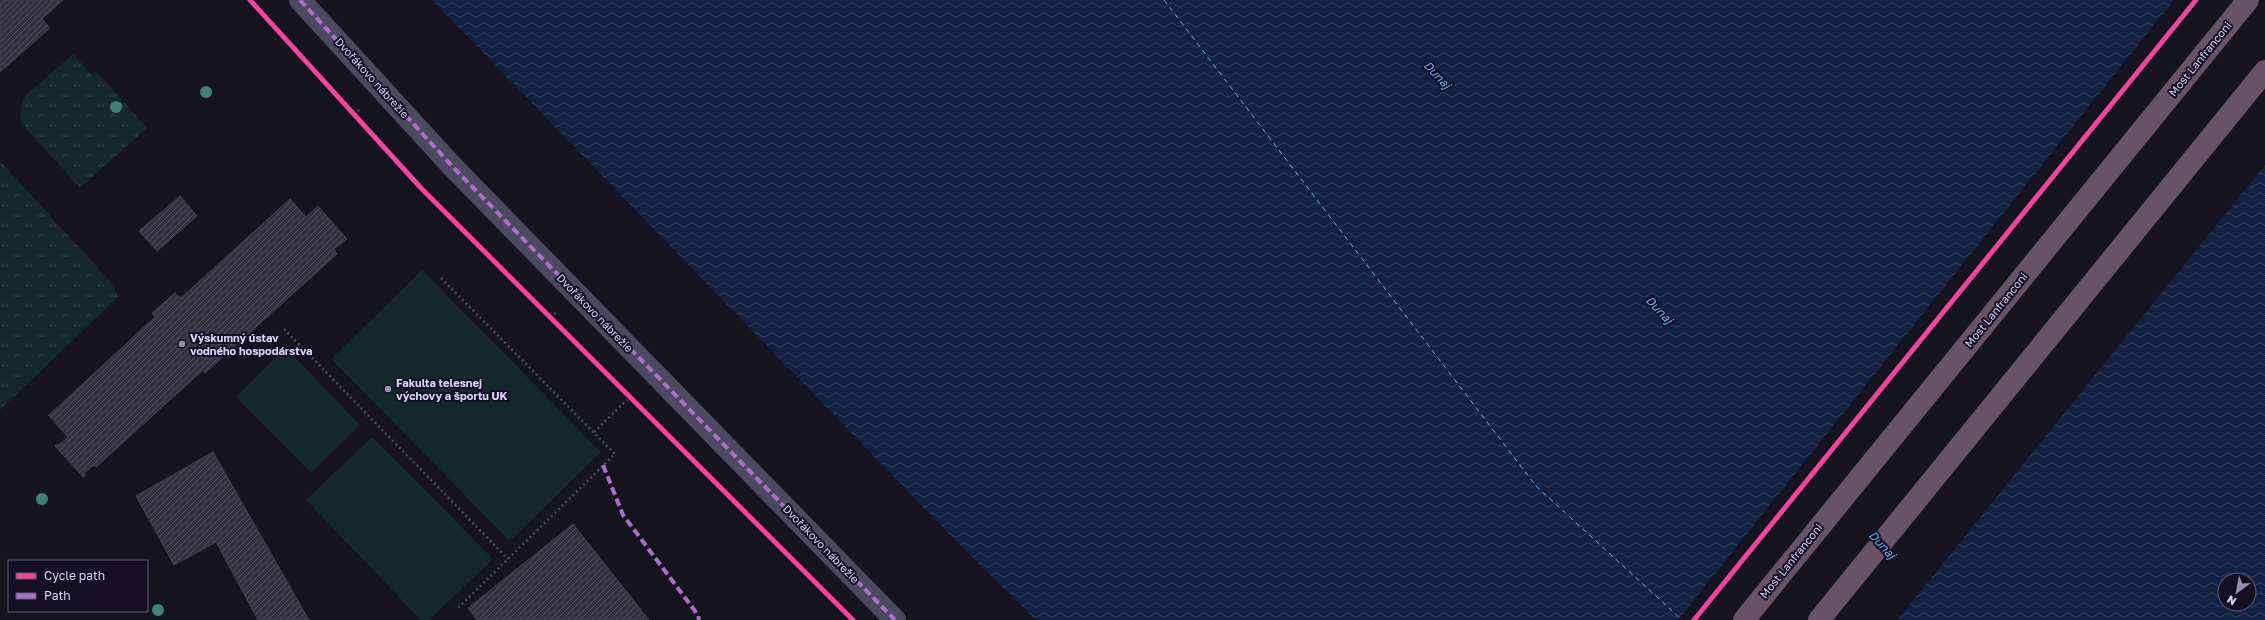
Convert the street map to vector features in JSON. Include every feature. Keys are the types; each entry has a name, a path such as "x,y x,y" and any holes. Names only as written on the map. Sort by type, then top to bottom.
{"highway":[{"name":"Most Lanfranconi","path":"1744,620 2248,0"},
{"path":"1819,620 2265,71"}],"street":[{"name":"Dvořákovo nábrežie","path":"300,0 452,166 895,620"}],"path":[{"path":"349,109 359,120"},
{"path":"441,278 615,454 457,609"},
{"path":"545,312 556,323"},
{"path":"284,329 508,558"},
{"path":"625,392 636,403"},
{"path":"594,432 630,397"}],"green space":[{"path":"73,54 93,76 97,72 147,128 80,188 21,123 21,106 25,96"},
{"path":"0,161 108,279 119,296 0,410"},
{"path":"422,270 601,452 510,541 331,359"},
{"path":"286,348 360,425 311,473 236,397"},
{"path":"372,437 493,559 429,620 421,620 306,500"}],"water":[{"name":"Dunaj","path":"432,0 2265,0 2265,620 1036,620 955,540"}],"pier":[{"path":"2174,0 2265,0 2265,165 1897,620 1678,620"}],"building":[{"path":"0,0 63,0 42,19 28,4 0,30"},
{"path":"28,4 50,28 0,72 0,30"},
{"path":"180,196 197,216 157,251 139,231"},
{"name":"Výskumný ústav vodného hospodárstva","path":"290,199 306,217 318,206 347,239 334,249 337,254 205,373 203,370 96,467 94,465 84,473 86,475 83,477 55,446 57,444 58,446 68,437 50,417 52,415 48,416 155,317 152,313 175,293 181,298"},
{"path":"213,452 309,620 258,620 216,542 174,565 136,496"},
{"path":"573,524 649,620 477,620 468,608"}],"ferry route":[{"path":"1164,0 1536,486 1682,620"}],"marked path":[{"path":"300,0 452,166 895,620"},
{"path":"603,465 623,515 698,615 699,620"}],"cycle path":[{"path":"250,0 421,188 853,620"},
{"path":"1694,620 2196,0"}],"place":[{"name":"Výskumný ústav vodného hospodárstva","path":"182,344"},
{"name":"Fakulta telesnej výchovy a športu UK","path":"388,389"}]}
